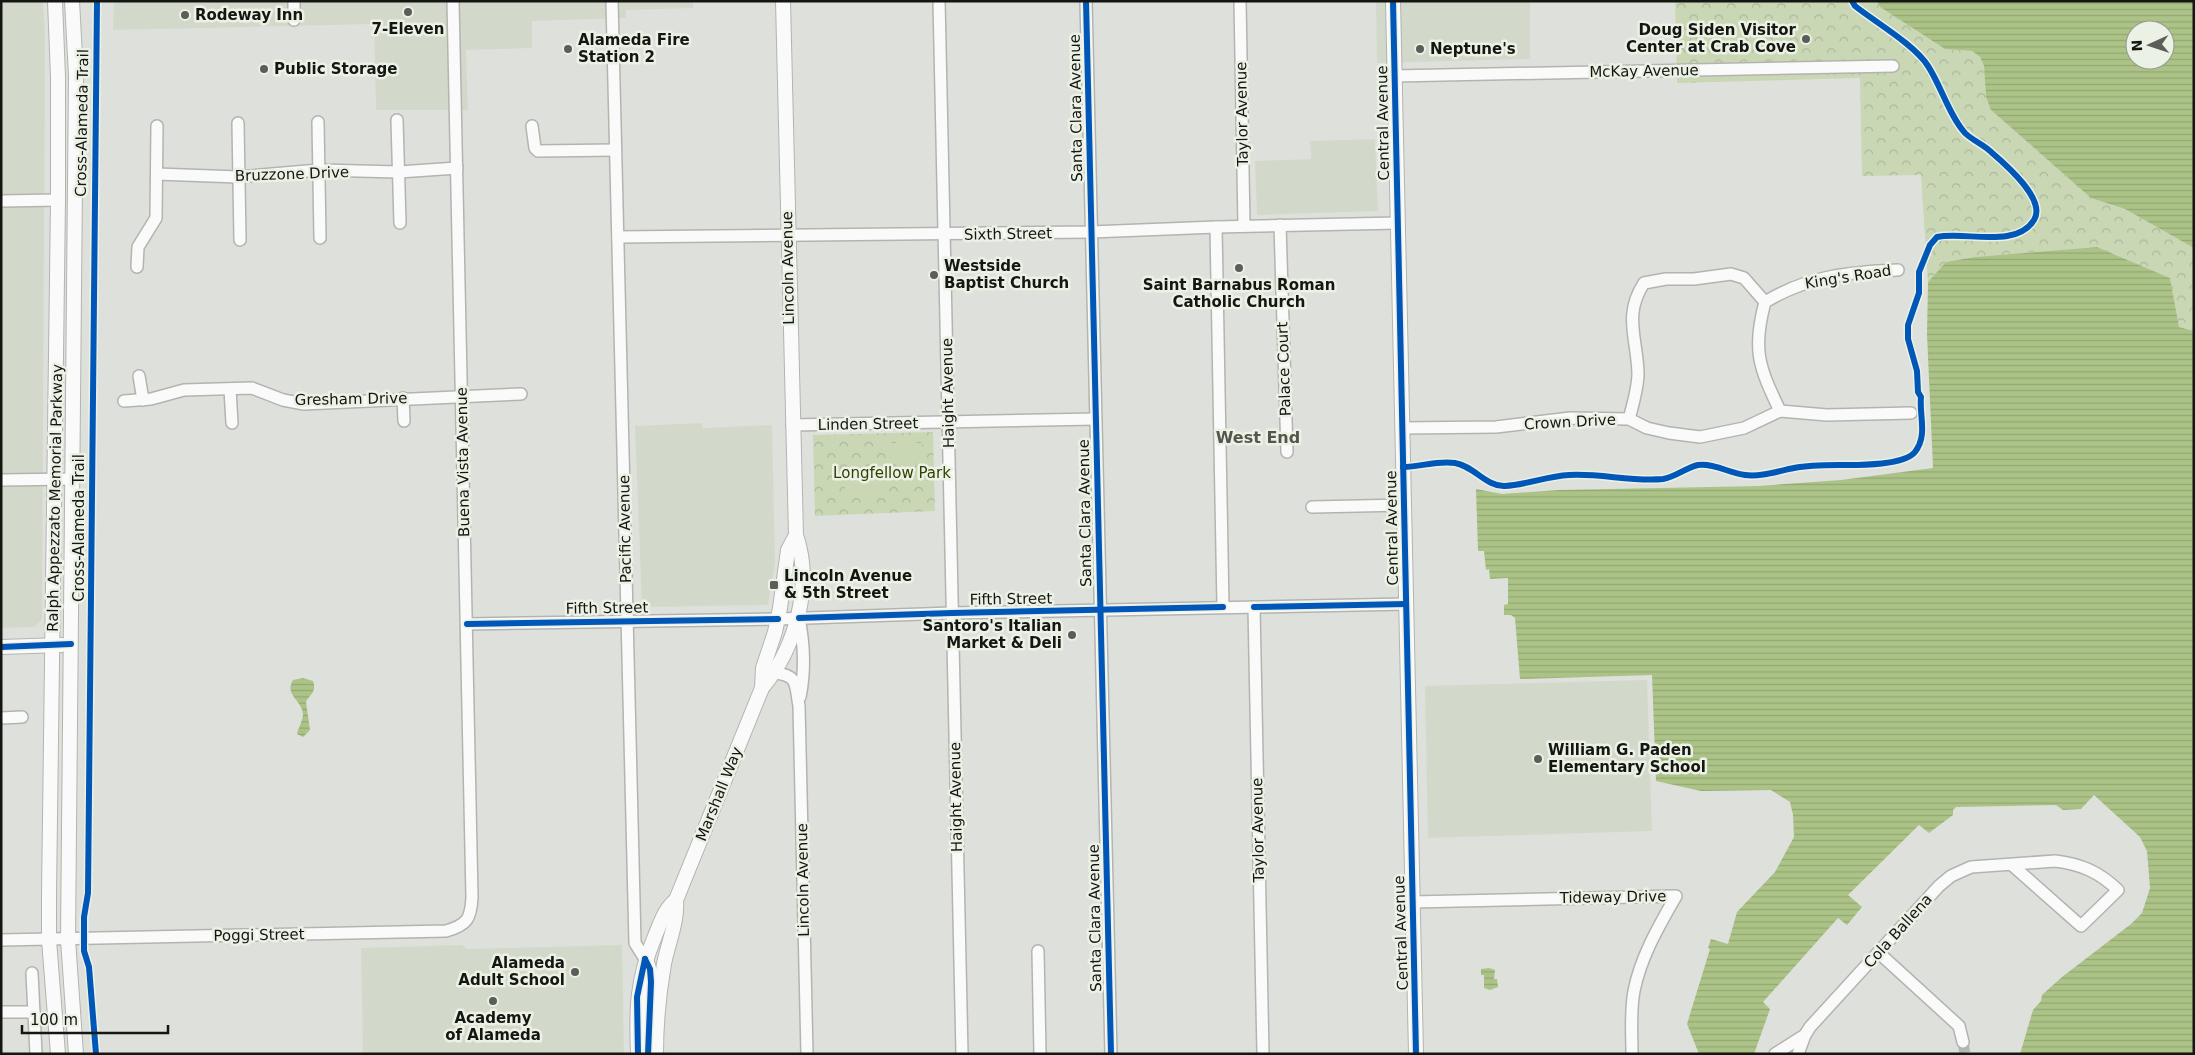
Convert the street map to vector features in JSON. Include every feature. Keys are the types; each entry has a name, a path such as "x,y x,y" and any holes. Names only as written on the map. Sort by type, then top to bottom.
{"street":[{"name":"Ralph Appezzato Memorial Parkway","path":"55,1 58,77 58,200 49,940 58,1054"},
{"name":"Ralph Appezzato Memorial Parkway","path":"72,1 76,75 68,940 76,1054"},
{"path":"294,1 294,20"},
{"name":"Buena Vista Avenue","path":"453,1 472,897 471,910 466,922"},
{"name":"Pacific Avenue","path":"612,1 635,943 645,959"},
{"name":"Lincoln Avenue","path":"783,1 792,425 796,535 801,550 802,584 799,618 802,632 803,682 798,706"},
{"name":"Haight Avenue","path":"939,1 962,1054"},
{"name":"Santa Clara Avenue","path":"1086,1 1111,1054"},
{"name":"Taylor Avenue","path":"1240,1 1244,226"},
{"name":"Central Avenue","path":"1393,1 1416,1054"},
{"name":"McKay Avenue","path":"1394,76 1893,66"},
{"path":"397,120 400,223"},
{"path":"318,122 320,238"},
{"path":"238,123 240,240"},
{"path":"137,267 138,247 156,218 157,126"},
{"path":"532,126 535,148 538,151 616,150"},
{"name":"Bruzzone Drive","path":"157,174 238,177 319,170 399,172 457,168"},
{"path":"1,201 58,200"},
{"name":"Sixth Street","path":"618,237 944,235 1398,223"},
{"name":"Palace Court","path":"1280,225 1286,452"},
{"path":"1216,227 1223,607"},
{"name":"King's Road","path":"1765,302 1809,280 1871,271 1898,270"},
{"path":"1629,419 1638,376 1631,317 1634,298 1644,283 1666,279 1694,279 1731,274 1744,278 1765,302 1760,320 1757,347 1764,378 1780,411"},
{"path":"139,376 144,400"},
{"name":"Gresham Drive","path":"124,401 144,400 184,390 252,388 283,400 304,404 521,394"},
{"path":"230,389 232,423"},
{"path":"403,398 404,421"},
{"name":"Crown Drive","path":"1402,428 1496,427 1570,418 1629,419 1647,428 1700,437 1744,428 1780,411 1827,414 1911,412"},
{"name":"Linden Street","path":"792,425 1095,420"},
{"path":"1,480 72,479"},
{"path":"1312,507 1404,505"},
{"name":"Lincoln Avenue","path":"778,619 788,550 796,535"},
{"path":"787,564 792,578 793,593 799,618"},
{"name":"Fifth Street","path":"467,624 778,619 952,613 1406,604"},
{"name":"Taylor Avenue","path":"1254,607 1263,1054"},
{"name":"Marshall Way","path":"645,959 666,909 676,900 762,688 775,673 799,618"},
{"name":"Marshall Way","path":"762,688 763,668 778,619"},
{"path":"1,647 71,644"},
{"name":"Lincoln Avenue","path":"775,673 790,675 794,680 798,706 807,1054"},
{"path":"1,718 22,717"},
{"name":"Cola Ballena","path":"1775,1054 1805,1035 1951,876 1971,867 2056,861 2084,866 2098,874 2118,890 2081,926 2012,865"},
{"name":"Tideway Drive","path":"1412,902 1676,896 1642,960 1634,992 1631,1021 1632,1054"},
{"name":"Marshall Way","path":"656,1054 657,1023 664,967 677,912 676,900"},
{"name":"Poggi Street","path":"1,940 446,931 466,922"},
{"path":"1038,952 1040,1054"},
{"path":"1879,953 1959,1026 1963,1042"},
{"path":"638,1054 637,997 645,959"},
{"path":"645,959 650,969 651,982 648,1054"},
{"path":"32,973 36,1054"},
{"path":"1,1012 34,1012"},
{"name":"Cola Ballena","path":"1798,1054 1805,1035"}],"shaded area":[{"path":"1,1 43,1 45,36 42,619 35,627 1,628"},
{"path":"114,1 693,1 693,8 626,10 626,18 532,21 532,48 466,50 468,110 376,110 374,24 113,30"},
{"path":"1376,1 1530,1 1530,59 1377,63"},
{"path":"1877,1 2194,1 2194,248 2125,209 2091,198 1991,110 1986,97 1984,66 1980,57 1972,51 1945,49 1880,7"},
{"path":"1375,139 1378,211 1257,215 1255,161 1311,159 1310,141"},
{"path":"2097,247 2170,278 2179,327 2194,331 2194,1054 2020,1054 2033,1010 2041,1001 2042,995 2062,977 2131,924 2142,913 2150,888 2147,851 2140,837 2094,795 2081,809 2063,810 2056,805 1956,807 1953,810 1953,815 1929,833 1919,825 1848,895 1862,907 1847,925 1838,918 1763,1002 1770,1009 1754,1054 1699,1054 1687,1024 1710,949 1708,948 1711,939 1728,944 1737,912 1775,872 1794,837 1793,815 1790,802 1771,790 1701,791 1656,781 1652,675 1520,679 1515,618 1511,615 1504,615 1504,605 1508,604 1508,578 1490,579 1489,569 1486,570 1484,551 1478,551 1476,489 1502,494 1559,490 1759,486 1841,480 1933,468 1927,334 1928,282 1946,262 1975,257"},
{"path":"702,423 703,428 772,425 775,563 768,605 642,607 635,426"},
{"path":"303,678 313,681 314,688 306,702 310,730 303,737 297,734 303,717 302,709 292,694 291,685 293,680"},
{"name":"William G. Paden Elementary School","path":"1647,680 1652,831 1428,838 1425,686"},
{"name":"Academy of Alameda","path":"462,945 467,949 622,945 624,1054 363,1054 361,948"},
{"path":"1489,968 1495,970 1494,979 1497,979 1498,987 1490,990 1484,988 1484,975 1481,975 1481,969"}],"green space":[{"path":"1675,1 1877,1 1880,7 1945,49 1972,51 1980,57 1984,66 1986,97 1991,110 2091,198 2125,209 2194,248 2194,331 2179,327 2170,278 2097,247 1975,257 1946,262 1928,282 1921,175 1862,176 1860,78 1677,83"},
{"name":"Longfellow Park","path":"933,432 935,511 815,516 813,435"},
{"path":"888,443 922,443 923,458 888,458"},
{"path":"878,473 878,493 845,493 844,474"}],"tunnel":[{"path":"1963,1042 1965,1054"}],"cycle path":[{"name":"Cross-Alameda Trail","path":"96,1054 89,967 84,951 84,917 88,893 97,1"},
{"path":"1086,1 1111,1054"},
{"path":"1393,1 1416,1054"},
{"path":"1403,467 1442,462 1455,463 1468,468 1492,483 1505,486 1569,475 1651,480 1663,479 1698,465 1710,465 1739,474 1758,475 1805,466 1868,465 1891,462 1909,457 1915,452 1919,446 1922,432 1921,397 1918,392 1917,371 1908,339 1908,325 1919,293 1919,272 1930,245 1937,237 2003,237 2015,234 2026,229 2034,220 2035,202 2014,173 1987,149 1965,133 1950,110 1933,74 1922,58 1904,42 1855,6 1852,1"},
{"path":"1254,607 1406,604"},
{"path":"799,618 1223,607"},
{"path":"467,624 778,619"},
{"path":"1,647 71,644"},
{"path":"645,959 650,969 651,982 648,1054"},
{"path":"638,1054 637,997 645,959"}],"place":[{"name":"7-Eleven","path":"408,12"},
{"name":"Rodeway Inn","path":"185,15"},
{"name":"Doug Siden Visitor Center at Crab Cove","path":"1806,39"},
{"name":"Alameda Fire Station 2","path":"568,49"},
{"name":"Neptune's","path":"1420,49"},
{"name":"Public Storage","path":"264,69"},
{"name":"Saint Barnabus Roman Catholic Church","path":"1239,268"},
{"name":"Westside Baptist Church","path":"934,275"},
{"name":"Lincoln Avenue & 5th Street","path":"774,585"},
{"name":"Santoro's Italian Market & Deli","path":"1072,635"},
{"name":"William G. Paden Elementary School","path":"1538,759"},
{"name":"Alameda Adult School","path":"575,972"},
{"name":"Academy of Alameda","path":"493,1001"}],"district":[{"name":"West End","path":"1258,437"}]}
